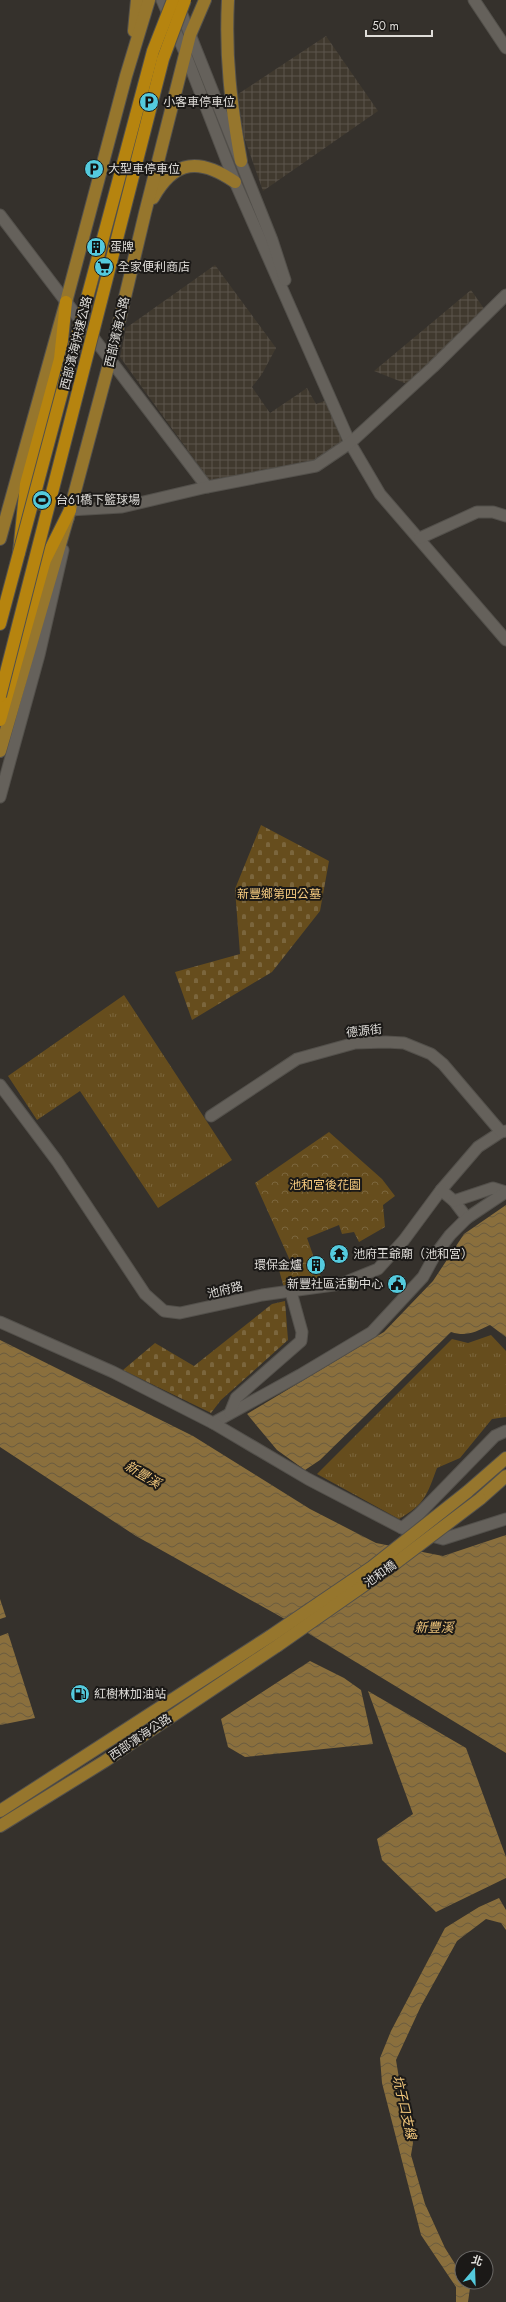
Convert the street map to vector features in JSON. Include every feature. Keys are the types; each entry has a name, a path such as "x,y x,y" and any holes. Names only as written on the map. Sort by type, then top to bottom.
{"highway":[{"name":"西部濱海快速公路","path":"0,624 153,51 173,0"},
{"name":"西部濱海快速公路","path":"0,696 163,59 185,0"},
{"path":"19,553 26,484 60,358 66,302"},
{"path":"0,720 45,560 70,510"}],"main road":[{"path":"126,76 136,19 137,0"},
{"path":"0,539 66,302 126,76 149,0"},
{"name":"西部濱海公路","path":"0,751 70,510 110,360 144,213 190,35 205,0"},
{"path":"228,0 226,39 230,95 241,161"},
{"path":"144,213 162,182 169,174 180,169 190,166 202,166 222,173 235,182"},
{"name":"池和橋","path":"273,1642 467,1492 506,1458"},
{"name":"池和橋","path":"273,1642 393,1565 480,1499 506,1476"},
{"name":"西部濱海公路","path":"0,1811 273,1642"},
{"name":"西部濱海公路","path":"0,1826 104,1761 273,1642"}],"street":[{"path":"162,0 186,53 235,182 350,442 380,494 420,538 506,640"},
{"path":"176,0 272,240 302,332"},
{"path":"474,0 506,48"},
{"path":"0,215 207,487"},
{"path":"0,797 50,610 70,510 122,506 207,487 316,466 350,442 433,367 506,295"},
{"path":"420,538 477,512 493,512 506,516"},
{"name":"德源街","path":"211,1116 297,1059 355,1043 386,1042 404,1043 431,1054 443,1064 504,1132"},
{"name":"池府路","path":"0,1085 57,1161 140,1288 156,1305 164,1311 180,1313 262,1295 341,1284 378,1269 404,1240 441,1190 478,1147 504,1132"},
{"path":"454,1201 492,1188 506,1192"},
{"path":"441,1190 454,1201 467,1218"},
{"path":"213,1423 300,1376 372,1332 423,1277 435,1255 467,1218 506,1192"},
{"path":"230,1413 236,1398 301,1341 302,1332 291,1292"},
{"path":"0,1322 113,1372 213,1423 308,1480 402,1528 443,1539 506,1519"},
{"path":"402,1528 420,1514 495,1436 506,1431"},
{"path":"420,1514 428,1535"}],"shaded area":[{"path":"326,36 378,111 263,191 244,137 238,94"},
{"path":"215,265 276,348 262,374 252,387 270,413 307,388 316,404 327,400 342,441 312,463 210,481 120,357 126,328"},
{"path":"471,290 485,310 407,384 374,371"}],"green space":[{"name":"台61橋下籃球場","path":"36,487 52,492 47,513 31,508"},
{"name":"新豐鄉第四公墓","path":"261,825 329,861 320,911 272,972 192,1020 175,972 240,954 235,889"},
{"path":"124,995 232,1160 158,1208 80,1091 37,1120 8,1076"},
{"name":"池和宮後花園","path":"329,1132 382,1179 395,1196 383,1205 385,1227 359,1242 354,1232 342,1234 339,1225 307,1238 322,1280 284,1288 279,1270 292,1265 255,1183"},
{"path":"285,1301 288,1340 221,1400 211,1413 123,1370 155,1343 194,1366 272,1304"},
{"path":"491,1335 506,1351 506,1417 492,1419 460,1458 437,1468 424,1498 408,1514 399,1519 317,1474 452,1339 468,1343"}],"water":[{"path":"506,1205 506,1337 490,1325 475,1332 466,1334 451,1332 320,1460 305,1470 277,1450 247,1414 384,1332 433,1281 464,1234"},
{"name":"新豐溪","path":"0,1340 193,1436 310,1509 376,1543 443,1556 506,1535 506,1753 283,1618 136,1536 0,1447"},
{"path":"0,1599 6,1617 0,1619"},
{"path":"8,1633 35,1718 0,1725 0,1636"},
{"path":"310,1661 344,1678 361,1690 373,1744 245,1757 228,1747 221,1719"},
{"path":"368,1691 466,1748 506,1857 506,1878 436,1912 382,1860 377,1839 413,1814"},
{"path":"499,1898 506,1910 506,1930 501,1923 486,1919 457,1941 421,2006 396,2060 402,2097 413,2143 411,2155 425,2204 445,2248 454,2262 454,2284 421,2235 382,2083 380,2058 391,2031 445,1928 479,1907"},
{"path":"456,2290 470,2290 468,2302 456,2302"}],"place":[{"name":"小客車停車位","path":"149,102"},
{"name":"大型車停車位","path":"94,169"},
{"name":"蛋牌","path":"96,247"},
{"name":"全家便利商店","path":"104,267"},
{"name":"台61橋下籃球場","path":"42,500"},
{"name":"池府王爺廟（池和宮）","path":"339,1254"},
{"name":"環保金爐","path":"316,1265"},
{"name":"新豐社區活動中心","path":"397,1284"},
{"name":"紅樹林加油站","path":"80,1694"}],"water label":[{"name":"坑子口支線","path":"405,2107"}]}
